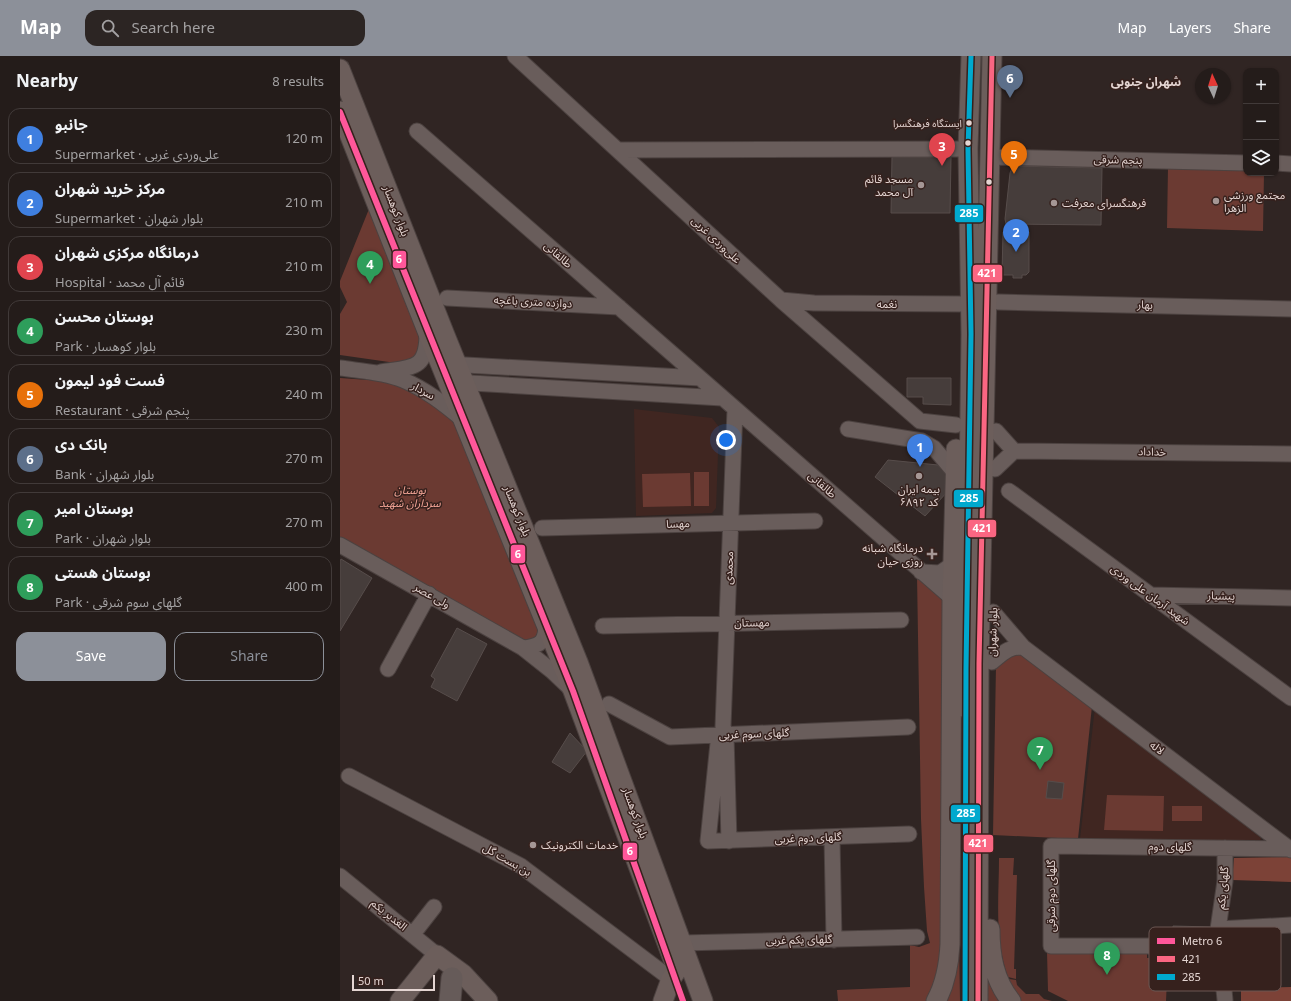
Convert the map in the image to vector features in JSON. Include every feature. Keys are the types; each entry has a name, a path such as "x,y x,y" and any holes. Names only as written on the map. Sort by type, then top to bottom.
{"highway":[{"path":"450,1001 452,978"}],"main road":[{"name":"بلوار شهران","path":"971,56 968,149 979,258 978,1001"},
{"name":"بلوار شهران","path":"965,1001 966,669 971,334 990,158 992,56"},
{"name":"بلوار کوهسار","path":"340,69 448,364 584,676 682,943 680,972"},
{"name":"بلوار کوهسار","path":"340,111 427,333 448,364"},
{"name":"بلوار شهران","path":"979,258 998,302 992,662 990,939 995,972 1003,990 1011,1001"},
{"name":"بلوار شهران","path":"936,1001 942,990 947,974 950,951 952,598 956,425 962,280 979,258"},
{"name":"بلوار کوهسار","path":"456,382 462,419 573,691 680,972 703,1001"},
{"path":"437,955 452,978 473,1001"},
{"path":"400,1001 437,955"},
{"path":"437,955 463,974 488,1001"},
{"path":"663,1001 680,972"}],"street":[{"name":"علی‌وردی غربی","path":"515,56 781,300 920,421"},
{"name":"طالقانی","path":"417,131 952,598"},
{"path":"618,150 968,149"},
{"name":"پنجم شرقی","path":"990,158 1243,163"},
{"path":"1279,163 1291,164"},
{"name":"دوازده متری باغچه","path":"447,298 619,307"},
{"name":"نغمه","path":"781,300 814,303 961,304"},
{"name":"بهار","path":"998,302 1291,309"},
{"path":"806,322 814,303"},
{"name":"سردار","path":"378,373 404,368 419,362 425,356 427,350 427,333"},
{"path":"448,364 700,378"},
{"name":"سردار","path":"340,368 378,373 403,380 438,399 462,419"},
{"path":"456,382 722,398"},
{"name":"محمدی","path":"723,732 735,409"},
{"path":"913,439 920,421 956,425"},
{"path":"848,429 922,441 934,448 955,473"},
{"path":"995,469 1011,453 996,431"},
{"name":"خداداد","path":"1011,453 1291,454"},
{"name":"شهید آرمان علی وردی","path":"1009,491 1291,698"},
{"name":"مهسا","path":"542,528 815,520"},
{"name":"ولی عصر","path":"340,545 523,648 552,670 573,691"},
{"path":"921,572 940,573 953,564"},
{"path":"388,669 429,594"},
{"name":"پیشیار","path":"1150,595 1291,598"},
{"name":"لاله","path":"994,612 1023,647 1290,849"},
{"name":"مهستان","path":"603,626 901,620"},
{"path":"523,648 539,645 543,640 546,623"},
{"path":"992,662 1009,648 1023,647"},
{"name":"گلهای سوم غربی","path":"609,704 670,737 723,732 908,727"},
{"path":"723,732 729,841"},
{"name":"گلهای دوم غربی","path":"723,732 708,841 832,838 908,834"},
{"name":"بن بست گل","path":"349,776 521,866 680,972"},
{"path":"832,838 834,940"},
{"name":"گلهای دوم","path":"1051,846 1290,849"},
{"name":"گلهای دوم شرقی","path":"1051,846 1051,946 1149,946"},
{"name":"گلهای یکم","path":"1218,927 1225,880 1225,848"},
{"name":"الغدیر یکم","path":"340,876 437,955"},
{"path":"413,934 434,907"},
{"path":"1247,927 1291,924"},
{"name":"گلهای یکم غربی","path":"682,943 917,937"}],"shaded area":[{"path":"634,409 712,418 719,427 716,508 712,513 636,516"},
{"path":"1095,707 1261,838 1260,841 1080,839"},
{"path":"1234,858 1291,858 1291,882 1232,880"},
{"path":"1281,987 1291,987 1291,1001 1241,1001 1241,991 1281,991"}],"green space":[{"name":"مجتمع ورزشی الزهرا","path":"1168,167 1243,169 1243,176 1264,176 1263,231 1167,228"},
{"path":"369,209 424,340 424,352 403,364 340,355 340,314 347,302 340,287 340,281"},
{"name":"بوستان سرداران شهید","path":"340,378 383,381 417,392 453,420 542,635 527,643 340,537"},
{"path":"694,472 709,472 709,506 694,506"},
{"path":"690,473 691,506 643,507 642,474"},
{"path":"917,575 940,594 948,605 946,952 931,1001 838,1001 837,990 910,987 910,945 919,947 930,943 927,931 921,819"},
{"path":"1017,654 1027,657 1092,706 1078,839 993,835 996,665 1000,660"},
{"path":"1107,795 1164,796 1163,831 1104,830"},
{"path":"1172,806 1202,806 1202,821 1172,821"},
{"path":"999,858 1014,858 1013,875 1017,875 1014,969 1016,969 1016,979 1008,977 1001,948 998,918"},
{"path":"959,940 960,1001 939,1001"},
{"path":"987,951 1006,1001 984,1001"},
{"path":"1047,952 1147,953 1147,958 1149,958 1149,991 1166,991 1166,1001 1068,1001 1048,991"},
{"path":"1002,978 1016,980 1017,985 1026,994 1039,994 1044,999 1052,1001 1015,1001"}],"building":[{"name":"مسجد قائم آل محمد","path":"892,157 951,157 950,213 891,213"},
{"name":"فرهنگسرای معرفت","path":"1013,166 1102,168 1101,225 1006,224 1005,219 1010,173"},
{"path":"1003,232 1029,232 1029,272 1026,275 1022,275 1022,278 1013,278 1013,275 1002,275"},
{"path":"907,378 951,378 951,405 923,404 923,397 907,397"},
{"path":"888,460 938,465 947,474 949,490 925,516 875,477"},
{"path":"341,559 372,578 340,631 340,561"},
{"path":"457,628 487,644 457,701 431,687 435,679 431,676"},
{"path":"570,733 587,751 570,773 552,762"},
{"path":"1048,781 1064,783 1062,799 1046,798"},
{"path":"1173,926 1212,927 1173,927"}],"metro line":[{"name":"6","path":"340,112 573,691 683,1001"}],"transit line":[{"name":"285","path":"965,1001 966,669 971,334 968,149 971,56"},
{"name":"421","path":"978,1001 979,664 992,56"}],"place":[{"name":"بانک دی","path":"1010,98"},
{"name":"ایستگاه فرهنگسرا","path":"969,123"},
{"name":"درمانگاه مرکزی شهران","path":"942,166"},
{"name":"فست فود لیمون","path":"1014,174"},
{"name":"مسجد قائم آل محمد","path":"921,185"},
{"name":"مجتمع ورزشی الزهرا","path":"1216,201"},
{"name":"فرهنگسرای معرفت","path":"1054,203"},
{"name":"مرکز خرید شهران","path":"1016,252"},
{"name":"بوستان محسن","path":"370,284"},
{"name":"جانبو","path":"920,467"},
{"name":"بیمه ایران کد ۶۸۹۲","path":"919,476"},
{"name":"درمانگاه شبانه روزی حیان","path":"932,554"},
{"name":"بوستان امیر","path":"1040,770"},
{"name":"خدمات الکترونیک","path":"533,845"},
{"name":"بوستان هستی","path":"1107,975"}],"district":[{"name":"شهران جنوبی","path":"1146,82"}]}
